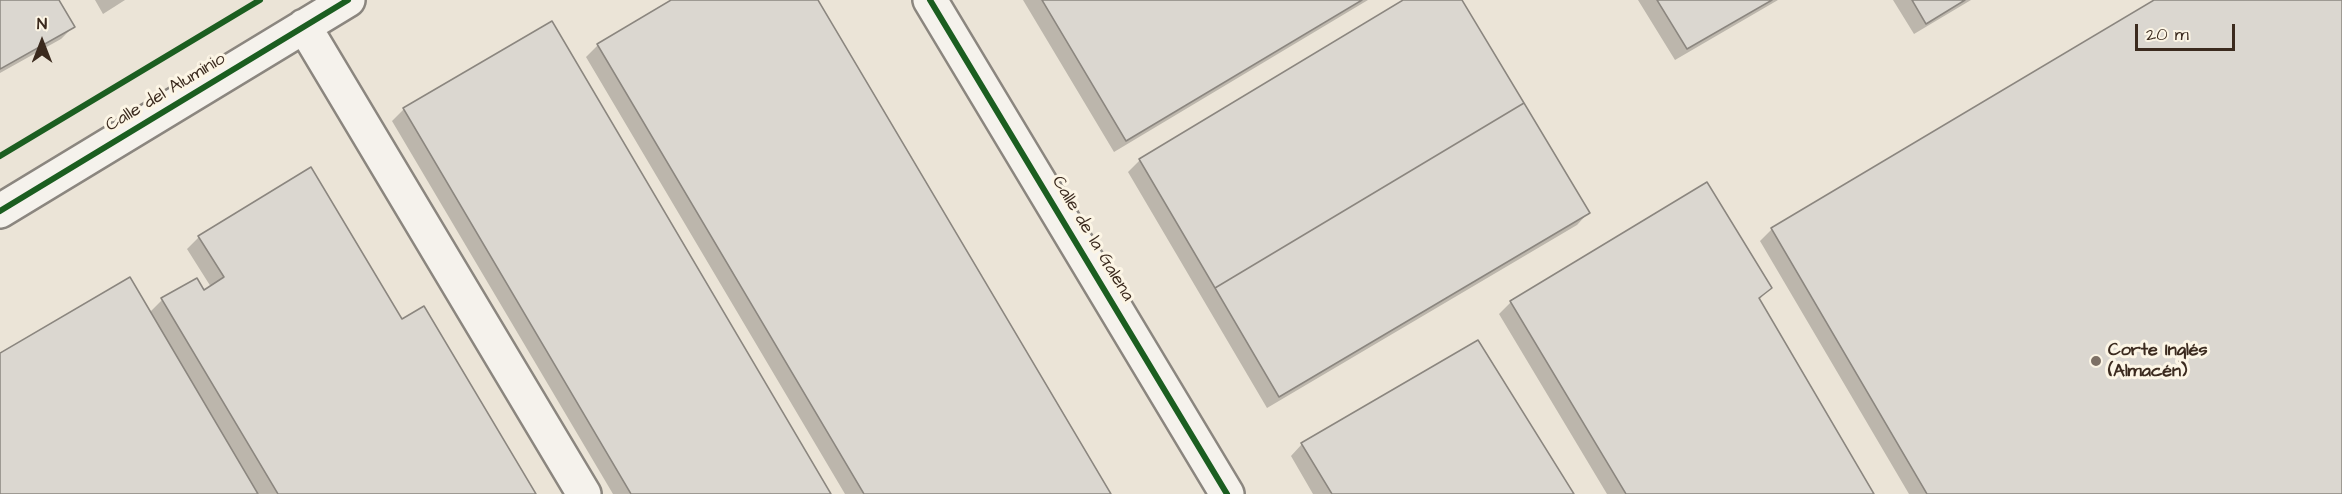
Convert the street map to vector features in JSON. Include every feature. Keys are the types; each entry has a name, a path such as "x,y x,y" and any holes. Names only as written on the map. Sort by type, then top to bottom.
{"street":[{"name":"Calle del Aluminio","path":"0,211 348,0"},
{"name":"Calle de la Galena","path":"930,0 1227,494"},
{"path":"304,26 584,494"}],"shaded area":[{"path":"0,0 2342,0 2342,494 0,494"}],"building":[{"path":"0,0 59,0 75,27 0,69"},
{"path":"671,0 818,0 1111,494 864,494 597,44"},
{"path":"1042,0 1362,0 1126,141"},
{"path":"1403,0 1462,0 1524,103 1215,288 1139,159"},
{"path":"1657,0 1772,0 1687,49"},
{"path":"1912,0 1965,0 1926,24"},
{"name":"Corte Inglés (Almacén)","path":"2154,0 2342,0 2342,494 1927,494 1771,228"},
{"path":"552,21 831,494 631,494 403,108"},
{"path":"1524,103 1590,213 1279,397 1215,288"},
{"path":"311,167 402,319 424,306 536,494 278,494 161,298 197,278 204,290 224,277 198,236"},
{"path":"1707,182 1772,288 1759,298 1874,494 1626,494 1510,301"},
{"path":"130,277 258,494 0,494 0,353"},
{"path":"1478,340 1574,494 1332,494 1301,443"}],"cycle path":[{"path":"0,156 260,0"},
{"path":"0,211 348,0"},
{"path":"930,0 1227,494"}],"place":[{"name":"Corte Inglés (Almacén)","path":"2096,361"}]}
